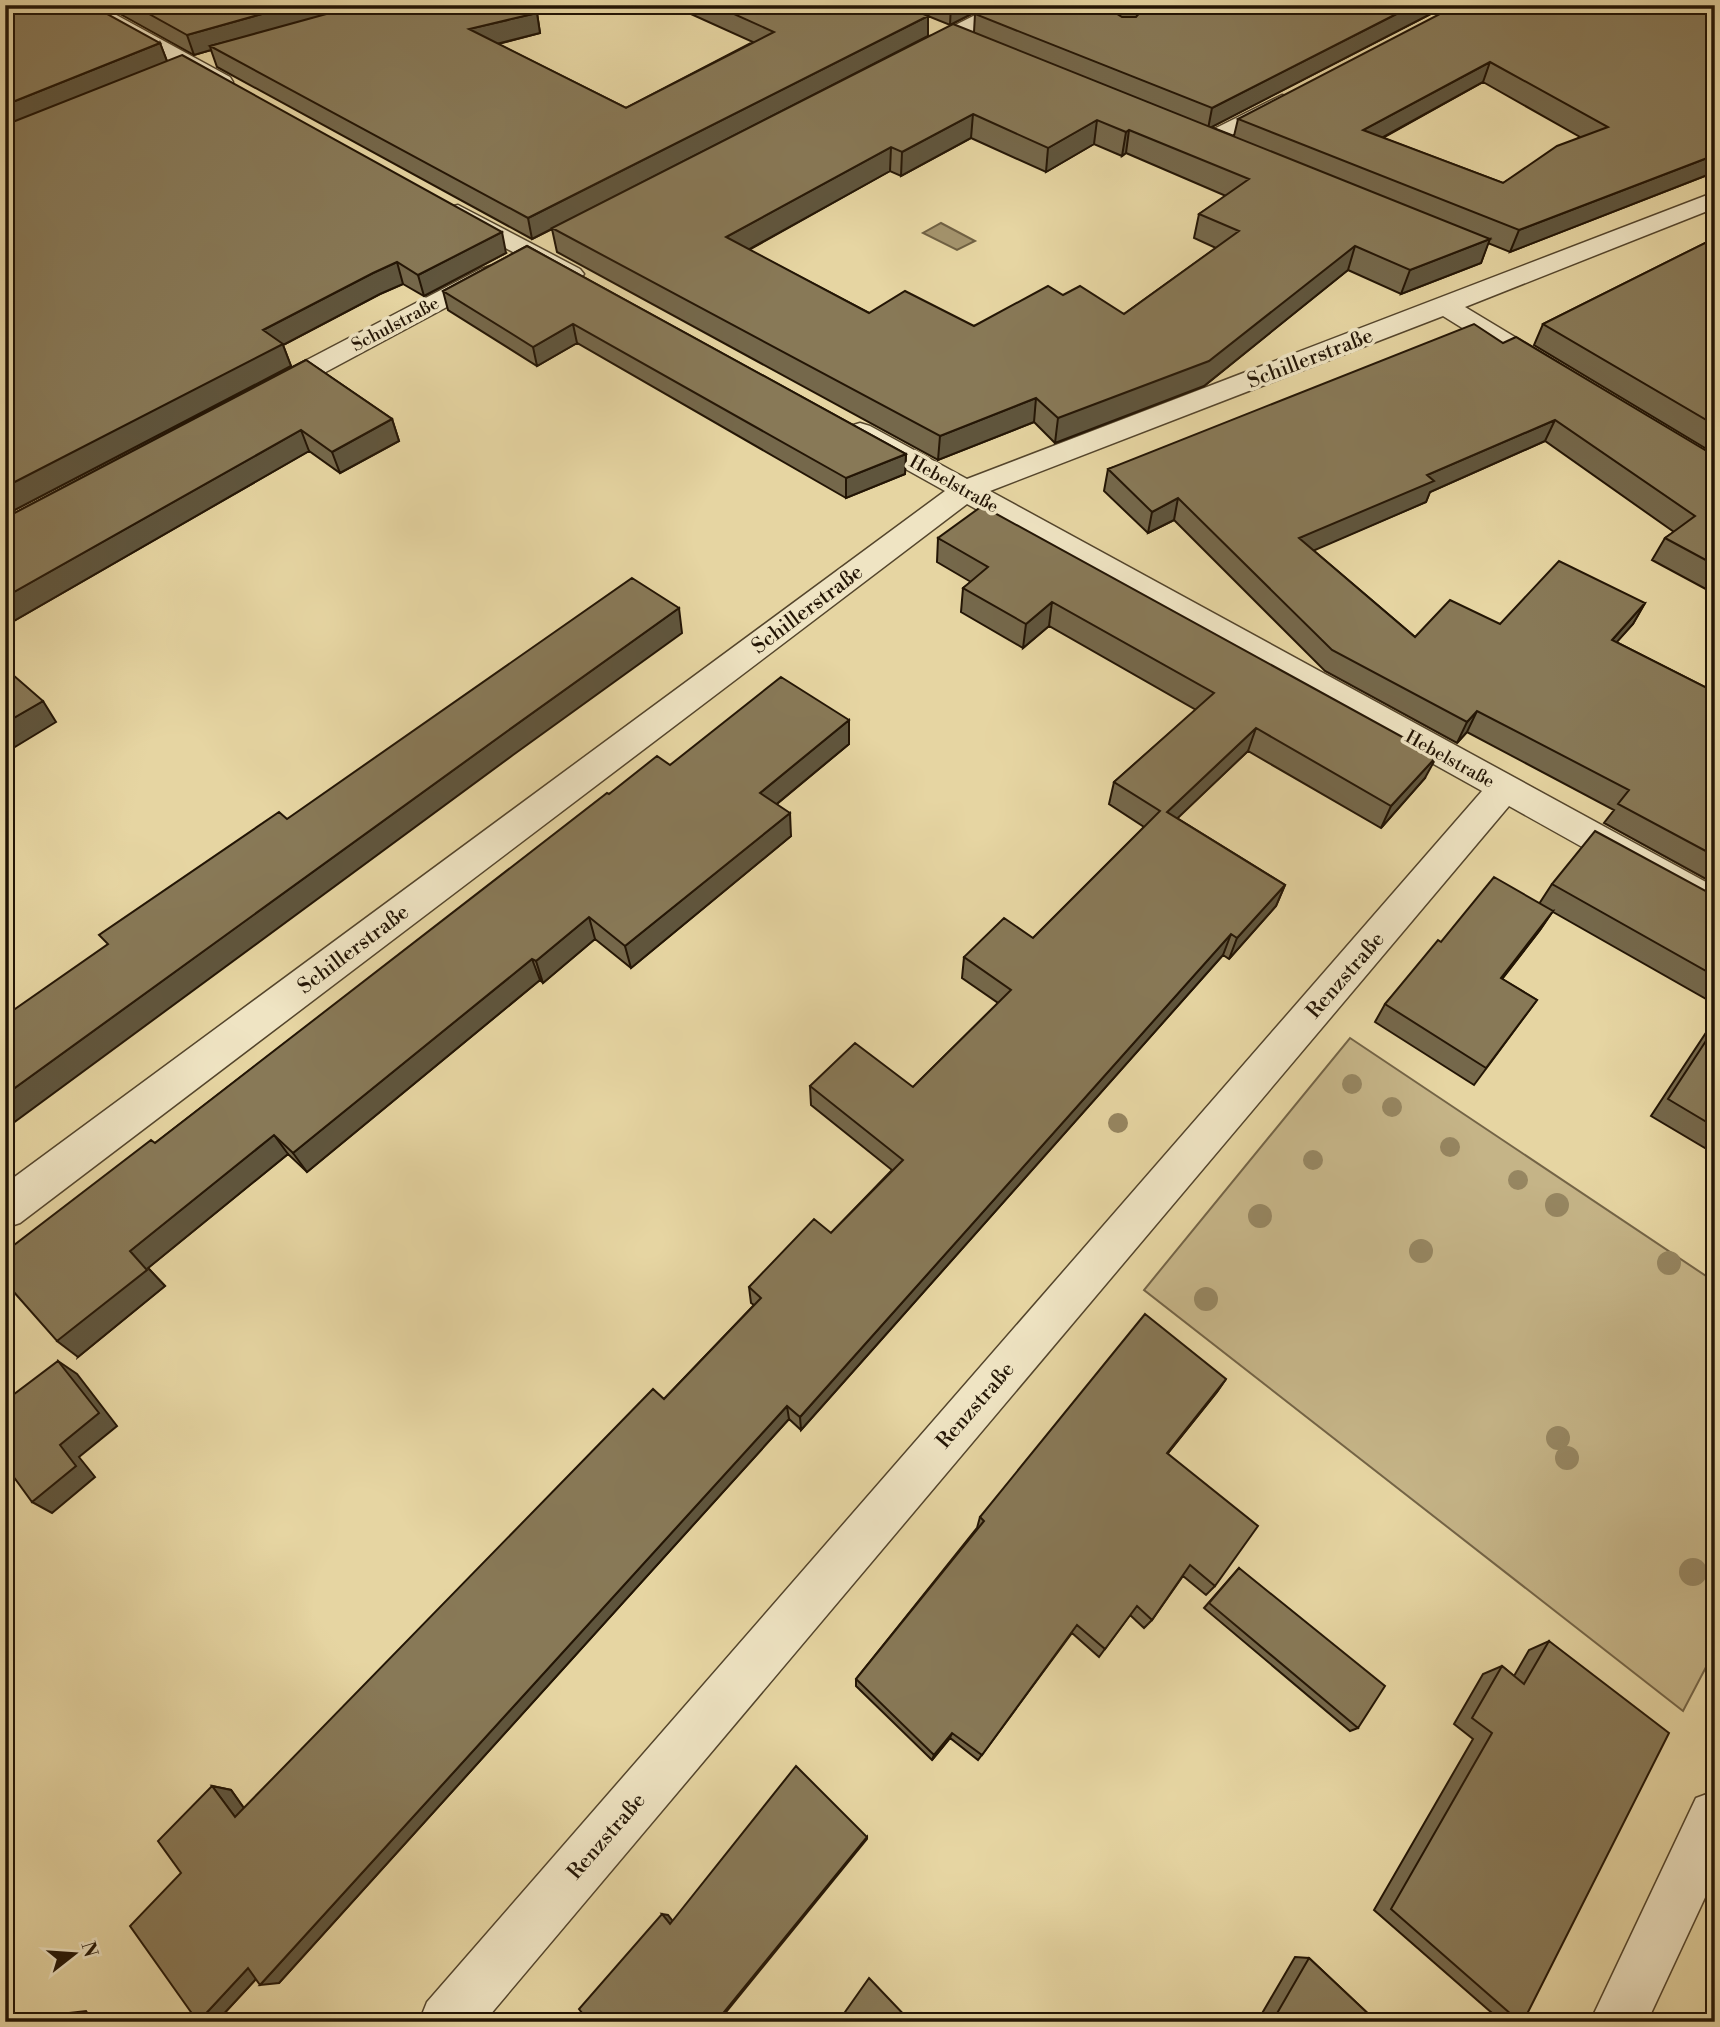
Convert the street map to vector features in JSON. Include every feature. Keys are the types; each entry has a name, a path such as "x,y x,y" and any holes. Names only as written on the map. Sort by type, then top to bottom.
{"street":[{"path":"82,5 251,98"},
{"path":"901,62 1011,5"},
{"path":"925,26 976,47"},
{"path":"1210,140 1296,95"},
{"path":"1184,130 1235,150"},
{"path":"434,198 544,246 592,285"},
{"name":"Schillerstraße","path":"5,1209 966,490 1445,306 1516,266 1715,199"},
{"name":"Schulstraße","path":"254,400 544,246"},
{"path":"1445,306 1574,384"},
{"name":"Hebelstraße","path":"833,417 1715,904"},
{"name":"Renzstraße","path":"447,2022 1504,789"},
{"path":"1618,2022 1715,1817"}],"shaded area":[{"path":"941,223 975,241 957,250 923,233"},
{"path":"1350,1038 1715,1282 1715,1650 1683,1711 1144,1290"}],"building":[{"path":"5,5 91,5 160,43 5,105"},
{"path":"133,5 294,5 187,35"},
{"path":"359,5 524,5 537,13 469,29 626,108 774,32 714,5 902,5 928,16 528,218 210,46"},
{"path":"993,5 1103,5 1122,17 1136,17 1142,10 1136,5 1414,5 1212,108 975,14"},
{"path":"1457,5 1715,5 1715,155 1519,230 1238,119","holes":["1490,62 1608,127 1557,146 1503,183 1363,130"]},
{"path":"953,24 1490,239 1410,270 1355,246 1209,361 1058,418 1036,398 940,436 552,228","holes":["973,114 1048,148 1097,120 1126,132 1129,130 1249,179 1199,214 1239,231 1124,314 1080,286 1063,295 1048,286 974,326 905,291 869,313 726,237 891,147 902,152"]},
{"path":"182,55 502,232 418,275 397,262 373,273 263,330 283,344 5,487 5,125"},
{"path":"1715,238 1715,425 1543,324"},
{"path":"527,246 906,454 846,478 573,324 533,347 443,291"},
{"path":"1474,324 1503,343 1516,337 1715,456 1715,565 1665,538 1695,516 1555,420 1427,475 1434,481 1299,538 1415,637 1450,600 1500,624 1559,561 1645,603 1612,640 1715,692 1715,856 1618,804 1629,790 1477,711 1467,722 1332,650 1178,498 1152,512 1108,469"},
{"path":"306,360 392,419 332,452 301,430 5,597 5,518"},
{"path":"982,506 1437,756 1391,806 1256,728 1167,812 1285,885 1237,938 1231,934 800,1417 787,1406 260,1985 248,1968 198,2022 130,1926 181,1873 158,1841 212,1786 235,1817 653,1389 664,1399 761,1298 749,1287 814,1219 831,1233 903,1160 810,1086 855,1043 913,1087 1011,990 964,957 1004,918 1033,938 1160,811 1114,782 1214,693 1052,602 1026,624 963,588 988,567 938,538"},
{"path":"632,578 679,608 5,1095 5,1016 108,944 99,935 279,812 287,819"},
{"path":"5,668 43,701 5,723"},
{"path":"781,677 849,720 760,793 790,813 625,946 589,917 536,961 532,959 293,1153 274,1135 130,1251 147,1270 57,1341 5,1282 5,1252 151,1140 155,1143 607,793 657,756 670,765"},
{"path":"1595,831 1715,896 1715,976 1552,884"},
{"path":"1494,877 1553,911 1501,978 1537,1000 1486,1068 1385,1004 1438,940 1441,942"},
{"path":"1715,1027 1715,1127 1668,1099"},
{"path":"1145,1314 1226,1379 1167,1453 1258,1526 1215,1586 1190,1565 1152,1620 1137,1606 1105,1649 1077,1625 982,1755 952,1733 934,1755 856,1679 984,1521 980,1517"},
{"path":"58,1361 99,1413 60,1445 76,1466 32,1502 5,1465 5,1401"},
{"path":"1239,1568 1385,1686 1358,1728 1209,1603"},
{"path":"1549,1641 1669,1733 1523,2022 1520,2022 1391,1909 1492,1733 1472,1718 1502,1666 1524,1684"},
{"path":"796,1766 867,1837 716,2022 589,2022 579,2009 662,1914 670,1924"},
{"path":"1309,1958 1377,2022 1272,2022"},
{"path":"869,1978 911,2022 838,2022"},
{"path":"51,2015 56,2022 44,2022"}]}
